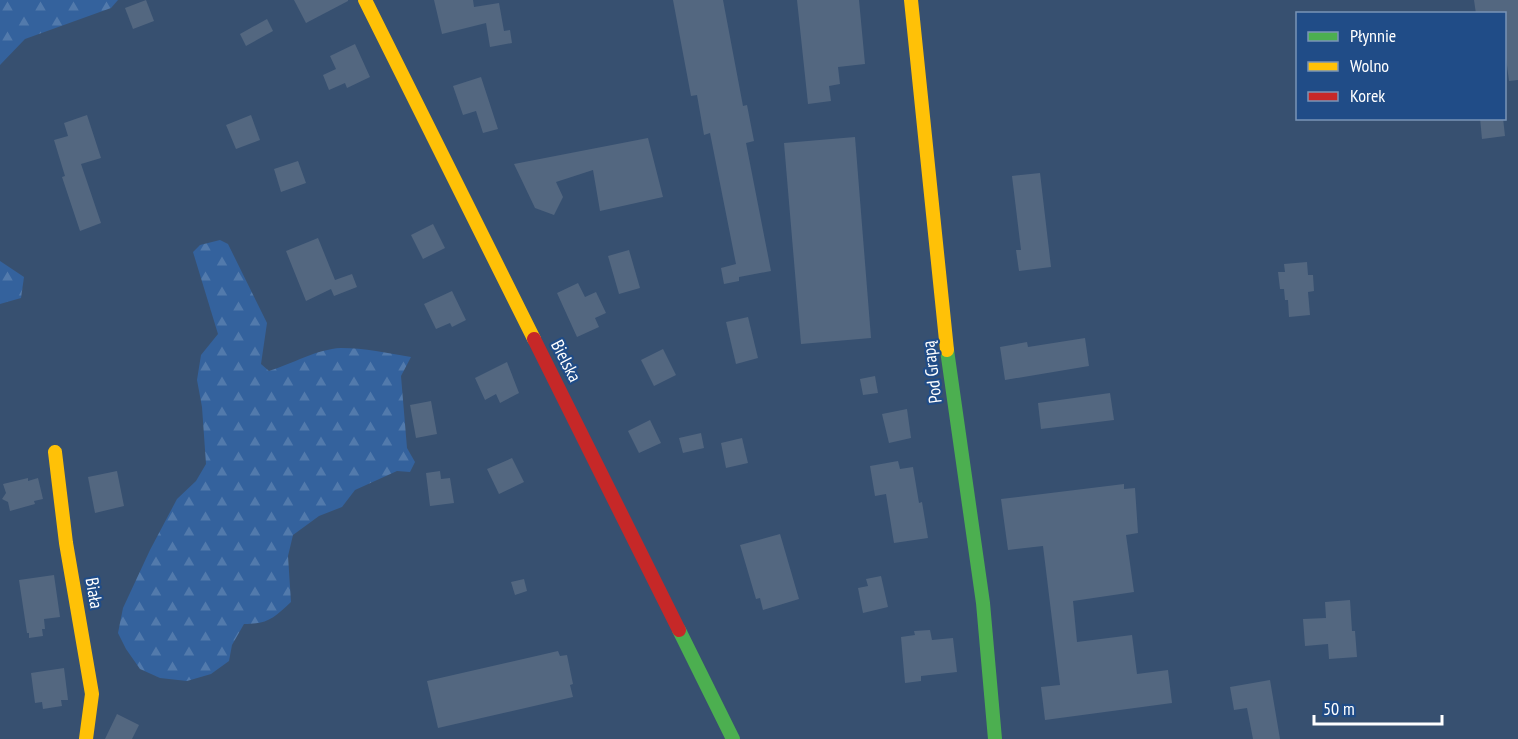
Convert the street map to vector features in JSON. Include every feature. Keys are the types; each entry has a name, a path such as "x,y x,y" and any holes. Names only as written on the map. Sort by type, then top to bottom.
{"street":[{"name":"Bielska","path":"366,0 733,739"},
{"name":"Pod Grapą","path":"911,0 952,392 983,603 995,739"},
{"name":"Biała","path":"55,452 66,543 92,694 86,739"}],"green space":[{"path":"0,0 118,0 111,8 25,39 0,65"},
{"path":"220,240 228,244 267,323 261,364 269,371 314,354 341,348 411,357 401,376 407,448 415,462 410,472 397,471 355,490 342,507 319,516 293,535 288,556 291,602 270,619 259,623 244,624 232,645 229,661 211,674 187,681 160,678 140,669 118,633 123,608 150,550 177,499 196,481 206,464 202,407 197,380 201,355 218,334 193,252 200,245"},
{"path":"0,261 24,277 21,298 0,304"}],"building":[{"path":"146,0 154,21 133,29 125,8"},
{"path":"294,0 348,0 348,1 306,23"},
{"path":"434,0 473,0 474,7 499,3 504,31 510,30 512,43 490,47 486,23 442,34"},
{"path":"673,0 723,0 743,106 747,105 754,141 746,143 771,271 739,277 739,281 724,284 721,268 736,264 710,133 704,135 697,95 691,96"},
{"path":"797,0 859,0 865,64 838,67 840,84 829,86 831,101 808,104"},
{"path":"1474,0 1518,0 1518,80 1509,81 1506,58 1506,12 1476,12"},
{"path":"267,19 273,31 246,46 240,34"},
{"path":"355,44 370,77 347,88 345,83 329,90 323,75 336,69 330,56"},
{"path":"481,77 498,129 483,133 476,111 463,115 453,86"},
{"path":"87,115 101,158 81,164 101,223 80,231 62,177 65,176 54,140 68,136 64,123"},
{"path":"251,115 260,140 236,149 226,125"},
{"path":"1480,120 1503,120 1505,136 1482,139"},
{"path":"855,137 871,338 801,344 784,143"},
{"path":"648,138 663,197 600,211 593,170 556,182 563,197 554,215 535,208 514,164"},
{"path":"298,161 306,183 281,192 274,169"},
{"path":"1040,173 1051,267 1019,271 1016,250 1021,250 1012,176"},
{"path":"433,224 445,248 423,259 411,235"},
{"path":"318,238 335,280 352,274 357,287 334,296 331,289 306,301 286,251"},
{"path":"629,250 640,288 619,294 608,256"},
{"path":"1307,262 1308,275 1313,275 1314,291 1308,292 1310,315 1289,317 1288,300 1285,300 1284,289 1280,289 1278,272 1285,272 1284,264"},
{"path":"578,283 585,297 596,292 606,313 595,318 599,327 577,337 557,293"},
{"path":"452,291 466,320 452,327 450,323 436,329 424,304"},
{"path":"748,317 758,358 736,364 726,322"},
{"path":"1085,338 1089,366 1005,380 1000,347 1027,342 1028,347"},
{"path":"663,349 676,375 654,386 641,360"},
{"path":"507,362 519,393 500,403 496,394 485,400 475,378"},
{"path":"875,376 878,393 863,395 860,379"},
{"path":"1110,393 1114,420 1041,429 1038,403"},
{"path":"431,401 437,434 416,438 410,405"},
{"path":"907,409 911,438 889,443 882,414"},
{"path":"650,420 661,443 639,453 628,431"},
{"path":"701,433 704,448 683,453 679,438"},
{"path":"742,438 748,463 726,468 721,443"},
{"path":"512,458 524,482 499,494 487,469"},
{"path":"898,461 900,469 913,467 928,538 894,543 886,494 875,496 870,466"},
{"path":"117,471 124,506 95,513 88,477"},
{"path":"440,471 441,479 450,478 454,503 430,506 426,473"},
{"path":"28,478 28,481 38,478 43,499 34,501 35,504 10,511 8,502 2,499 6,493 3,484"},
{"path":"1124,484 1124,489 1135,488 1138,533 1126,535 1134,592 1073,601 1077,642 1132,635 1137,674 1168,670 1172,703 1045,720 1041,687 1060,685 1043,546 1008,550 1001,499"},
{"path":"780,534 799,599 763,610 760,598 756,599 740,545"},
{"path":"54,575 60,617 44,619 43,636 29,638 19,580"},
{"path":"881,576 888,607 863,613 858,588 868,586 866,579"},
{"path":"524,579 527,591 515,595 511,582"},
{"path":"1350,600 1357,657 1329,659 1328,644 1305,646 1303,619 1326,618 1325,602"},
{"path":"930,630 932,640 953,638 957,672 921,676 921,681 905,683 901,637 915,635 914,631"},
{"path":"558,651 560,656 567,655 573,684 570,685 573,697 438,728 427,681"},
{"path":"64,668 68,700 61,700 62,706 43,709 42,702 35,703 31,673"},
{"path":"1270,680 1280,739 1253,739 1247,708 1234,710 1230,687"},
{"path":"117,714 139,725 132,739 105,739"}],"traffic: fast":[{"path":"947,350 983,603 995,739"},
{"path":"679,630 733,739"}],"traffic: slow":[{"path":"365,0 534,339"},
{"path":"911,0 947,350"},
{"path":"55,452 66,543 92,694 86,739"}],"traffic: jam":[{"path":"534,339 679,630"}]}
